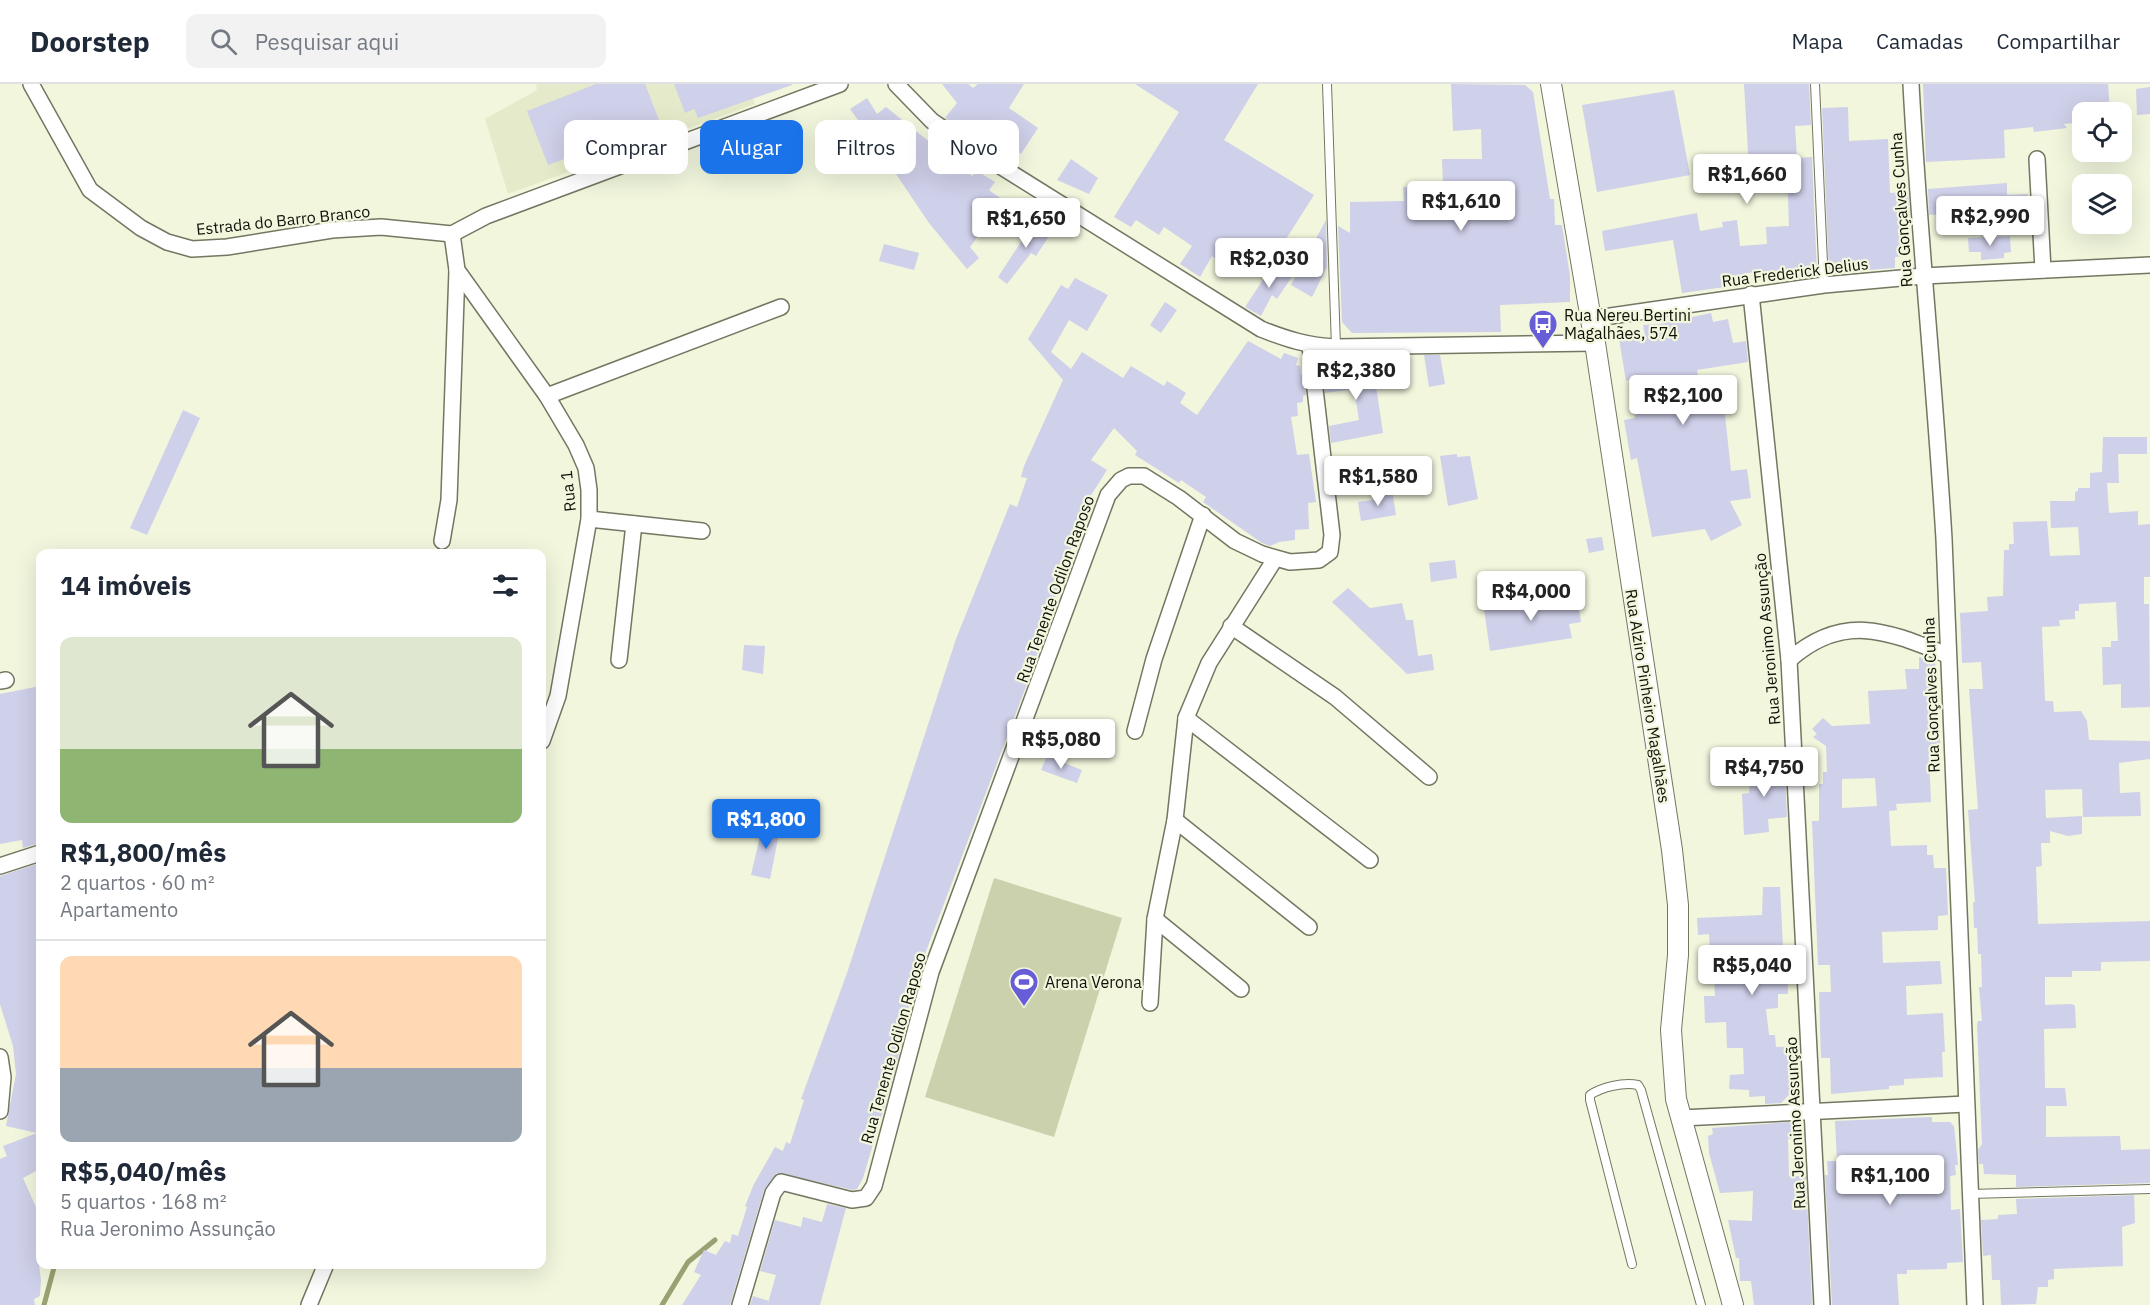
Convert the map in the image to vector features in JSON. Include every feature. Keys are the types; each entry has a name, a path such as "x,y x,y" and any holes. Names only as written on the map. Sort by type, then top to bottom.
{"street":[{"name":"Estrada do Barro Branco","path":"31,84 90,190 141,228 167,242 192,249 227,247 332,230 381,227 452,234"},
{"path":"452,234 486,216 840,84"},
{"path":"896,84 932,121 976,151 1261,328 1310,346 1594,343"},
{"name":"Rua Alziro Pinheiro Magalhães","path":"1551,84 1594,343 1672,850 1678,905 1678,955 1671,1030 1672,1063 1681,1118 1733,1305"},
{"name":"Rua Gonçalves Cunha","path":"1911,84 1923,276 1937,417 1975,1305"},
{"path":"2037,159 2043,270"},
{"name":"Rua 1","path":"452,234 458,270 547,396 576,445 586,468 589,519 558,696 546,730"},
{"name":"Rua Frederick Delius","path":"1590,319 1824,285 1923,276 2150,265"},
{"path":"442,542 449,500 458,270"},
{"name":"Rua Jeronimo Assunção","path":"1751,294 1789,660 1822,1305"},
{"path":"547,396 781,306"},
{"name":"Rua Tenente Odilon Raposo","path":"740,1305 777,1185 786,1181 841,1197 861,1200 870,1193 919,1012 940,946 1108,495 1121,480 1135,475 1144,476 1203,515 1236,541 1275,560 1290,562 1319,560 1330,552 1332,544 1310,346"},
{"path":"1135,731 1171,607 1203,515"},
{"path":"589,519 702,531"},
{"path":"620,660 634,524"},
{"path":"1150,1003 1155,920 1175,820 1186,718 1209,663 1275,560"},
{"path":"1231,626 1335,697 1429,777"},
{"path":"1789,660 1808,643 1826,636 1865,629 1885,631 1947,655"},
{"path":"1186,718 1370,860"},
{"path":"1175,820 1309,927"},
{"path":"0,866 36,854"},
{"path":"1155,920 1241,989"},
{"path":"0,1057 3,1077 0,1111"},
{"path":"1681,1118 1966,1104"},
{"path":"309,1305 324,1269"}],"lane":[{"path":"1327,84 1336,347"},
{"path":"1815,84 1824,285"},
{"path":"1632,1263 1590,1100 1590,1095 1598,1090 1630,1084 1638,1085 1641,1090 1701,1305"},
{"path":"1970,1194 2150,1189"}],"shaded area":[{"path":"536,84 747,84 755,104 711,120 700,120 700,124 688,128 688,120 564,120 564,174 508,194 485,119 537,90"},
{"name":"Arena Verona","path":"994,878 1122,918 1054,1137 925,1097"}],"building":[{"path":"596,84 645,84 659,120 564,120 564,159 548,165 527,111"},
{"path":"674,84 792,85 698,118 694,109 685,113"},
{"path":"942,84 968,84 973,88 978,84 1024,84 1009,108 1038,128 1021,154 1019,153 1019,120 948,120 945,118 957,103"},
{"path":"1135,84 1258,84 1224,140 1314,195 1274,258 1244,239 1227,266 1212,256 1200,277 1180,264 1192,246 1164,227 1159,235 1136,220 1131,227 1114,217 1179,112"},
{"path":"1451,84 1525,85 1533,92 1550,199 1554,199 1555,225 1562,225 1570,276 1570,302 1500,305 1501,332 1352,333 1342,322 1338,226 1350,233 1350,202 1404,201 1403,187 1443,183 1442,159 1482,159 1481,129 1453,131"},
{"path":"1744,84 1809,84 1811,125 1795,126 1797,158 1812,157 1817,274 1804,275 1804,278 1791,280 1791,271 1744,273 1746,284 1682,293 1673,240 1605,251 1602,231 1697,213 1700,231 1723,227 1722,222 1737,220 1740,246 1767,244 1766,227 1789,226 1787,171 1760,172 1760,168 1749,169"},
{"path":"1923,84 2108,84 2109,102 2072,102 2072,123 2064,124 2067,128 2034,132 2033,127 2004,130 2005,158 1926,162"},
{"path":"2150,87 2150,114 2137,115 2136,89"},
{"path":"1674,90 1690,175 1597,192 1582,105"},
{"path":"867,98 877,114 886,107 902,120 858,120 850,109"},
{"path":"1848,107 1849,141 1888,139 1890,193 1908,192 1910,217 1903,217 1906,256 1895,257 1895,268 1829,273 1822,108"},
{"path":"916,131 928,141 928,174 970,174 972,176 982,174 995,182 989,190 1004,201 970,247 979,258 967,269 929,223 896,174 916,174"},
{"path":"1071,159 1098,178 1089,194 1057,180"},
{"path":"2007,183 2007,195 2028,194 2028,207 1929,215 1928,189"},
{"path":"1036,219 1053,230 1036,256 1031,253 1007,284 998,277"},
{"path":"1326,220 1327,267 1312,297 1291,285"},
{"path":"2010,236 2011,252 2004,253 2004,258 1981,260 1981,252 1969,252 1968,238"},
{"path":"884,244 919,253 914,270 879,261"},
{"path":"1274,263 1293,275 1277,299 1272,295 1261,316 1245,307"},
{"path":"1075,278 1108,295 1087,331 1069,320 1051,352 1071,369 1082,352 1123,378 1131,366 1164,386 1167,381 1186,393 1180,403 1197,415 1248,341 1281,359 1284,353 1298,358 1296,365 1300,366 1301,375 1304,375 1306,395 1303,396 1303,402 1297,403 1298,416 1291,417 1297,455 1309,454 1316,502 1308,503 1309,529 1295,530 1295,540 1270,546 1262,543 1203,502 1206,497 1181,480 1179,483 1135,455 1137,451 1114,428 1091,460 1107,470 1088,500 1090,501 1069,554 1030,676 919,970 921,972 898,1038 902,1039 896,1067 863,1178 857,1189 853,1190 777,1173 764,1190 730,1305 682,1305 701,1275 694,1272 704,1250 716,1255 725,1241 730,1243 732,1234 738,1236 747,1207 745,1206 754,1184 775,1147 783,1151 786,1142 790,1144 804,1100 801,1099 847,973 956,639 1010,504 1017,507 1027,478 1021,477 1024,466 1063,380 1028,339 1061,285 1068,289"},
{"path":"1165,302 1177,310 1161,333 1150,325"},
{"path":"1711,313 1713,322 1728,319 1733,343 1746,341 1748,362 1697,370 1702,400 1708,399 1709,408 1724,406 1731,471 1747,469 1751,498 1730,501 1742,525 1711,541 1705,529 1652,537 1637,458 1631,460 1624,420 1635,418 1630,380 1626,381 1619,339 1645,335 1643,325 1660,324"},
{"path":"1424,355 1440,355 1445,384 1429,387"},
{"path":"1372,360 1383,433 1331,443 1329,426 1359,420 1354,389 1325,393 1323,372 1357,367 1356,363"},
{"path":"183,410 200,418 147,535 130,528"},
{"path":"2103,437 2147,437 2147,454 2118,454 2119,483 2107,483 2109,513 2138,511 2138,525 2150,524 2150,577 2144,577 2144,604 2149,604 2150,707 2121,708 2121,684 2103,685 2102,647 2111,647 2111,641 2118,641 2116,602 2079,604 2079,611 2075,611 2075,619 2059,620 2060,626 2042,627 2045,701 2053,701 2054,712 2081,711 2087,721 2089,740 2150,741 2150,759 2119,763 2120,793 2140,792 2141,816 2083,817 2082,789 2045,790 2046,818 2082,816 2082,834 2068,836 2050,831 2050,843 2041,843 2042,866 2036,867 2038,924 2150,921 2150,961 2101,962 2101,971 2072,971 2072,977 2045,977 2045,1005 2072,1004 2075,1006 2076,1028 2044,1029 2045,1088 2065,1088 2067,1106 2046,1106 2046,1137 2120,1136 2121,1150 2150,1149 2150,1183 2016,1187 2016,1175 1984,1174 1983,1164 1979,1164 1978,1150 1982,1144 1977,1025 1978,1021 1982,1021 1979,987 1982,987 1981,954 1978,954 1977,928 1974,928 1973,902 1975,902 1968,810 1978,809 1969,689 1983,689 1981,662 1962,663 1960,613 1988,611 1987,597 2003,596 2004,550 2009,550 2009,544 2014,544 2013,522 2047,521 2050,556 2080,555 2078,527 2051,528 2050,501 2075,501 2075,492 2078,488 2090,488 2090,473 2102,472"},
{"path":"1457,454 1457,457 1470,456 1478,499 1448,506 1440,456"},
{"path":"1392,490 1396,515 1361,521 1358,502 1379,499 1379,492"},
{"path":"1602,537 1604,550 1589,553 1586,539"},
{"path":"1455,560 1457,578 1431,582 1429,563"},
{"path":"1348,588 1370,608 1402,603 1406,620 1413,620 1418,656 1432,654 1434,670 1407,674 1332,602"},
{"path":"1577,594 1581,622 1569,624 1572,638 1490,651 1484,609 1489,608 1488,602 1502,600 1503,606"},
{"path":"744,645 765,646 763,674 742,670"},
{"path":"1919,657 1935,661 1937,683 1929,683 1930,722 1939,722 1941,757 1929,757 1931,802 1896,804 1897,810 1889,811 1891,846 1927,845 1927,855 1933,855 1934,868 1946,868 1948,915 1938,916 1938,930 1882,932 1883,963 1940,961 1942,984 1906,986 1907,1015 1943,1013 1945,1052 1942,1052 1943,1077 1904,1079 1904,1085 1889,1086 1889,1089 1831,1094 1830,1058 1821,1058 1819,992 1831,992 1830,965 1818,965 1812,821 1819,821 1819,784 1823,784 1823,772 1827,772 1826,746 1813,737 1817,734 1812,729 1823,718 1832,726 1870,724 1868,691 1907,689 1905,669 1919,669","holes":["1875,778 1877,806 1842,808 1842,779"]},
{"path":"36,687 36,844 23,848 22,840 0,844 0,694"},
{"path":"1047,756 1082,770 1077,783 1041,770"},
{"path":"1751,763 1780,763 1780,776 1785,775 1787,817 1768,819 1769,832 1744,835 1742,794 1749,793"},
{"path":"764,819 781,824 770,879 751,875"},
{"path":"36,864 36,1133 6,1126 16,1074 13,1046 0,1004 0,876"},
{"path":"1763,887 1780,887 1784,968 1787,968 1788,994 1778,994 1778,1008 1766,1009 1769,1035 1775,1035 1776,1047 1795,1046 1798,1086 1781,1103 1765,1104 1765,1096 1749,1097 1749,1090 1729,1089 1730,1075 1744,1074 1743,1048 1727,1048 1726,1022 1705,1023 1704,996 1715,996 1713,956 1710,956 1709,934 1698,935 1697,918 1762,915"},
{"path":"1932,1117 1932,1122 1950,1122 1954,1126 1958,1165 1955,1165 1956,1175 1950,1176 1951,1210 1960,1209 1963,1262 1947,1263 1947,1269 1907,1270 1907,1274 1897,1274 1899,1305 1832,1305 1825,1175 1828,1175 1827,1161 1837,1161 1835,1121"},
{"path":"1789,1122 1803,1132 1804,1136 1788,1139 1789,1176 1806,1176 1812,1305 1754,1305 1751,1281 1740,1281 1739,1258 1736,1258 1728,1220 1752,1221 1753,1191 1720,1193 1709,1153 1708,1136 1713,1134 1712,1128"},
{"path":"36,1133 36,1171 23,1178 36,1207 36,1269 40,1269 41,1280 40,1296 34,1299 35,1305 0,1305 0,1159 7,1156 3,1146"},
{"path":"2134,1195 2135,1223 2122,1227 2123,1266 2054,1269 2054,1279 2048,1280 2048,1287 2038,1287 2036,1304 2001,1305 2000,1280 1992,1280 1991,1255 1983,1256 1981,1220 1998,1219 1998,1215 2017,1214 2016,1199"},
{"path":"827,1204 846,1208 820,1305 750,1305 753,1296 769,1301 776,1275 760,1271 775,1220 801,1227 803,1217 822,1222"}],"waterway":[{"path":"662,1305 688,1262 715,1240"},
{"path":"44,1305 54,1269"}],"place":[{"name":"Rua Nereu Bertini Magalhães, 574","path":"1543,350"},
{"name":"Arena Verona","path":"1024,1008"}]}
